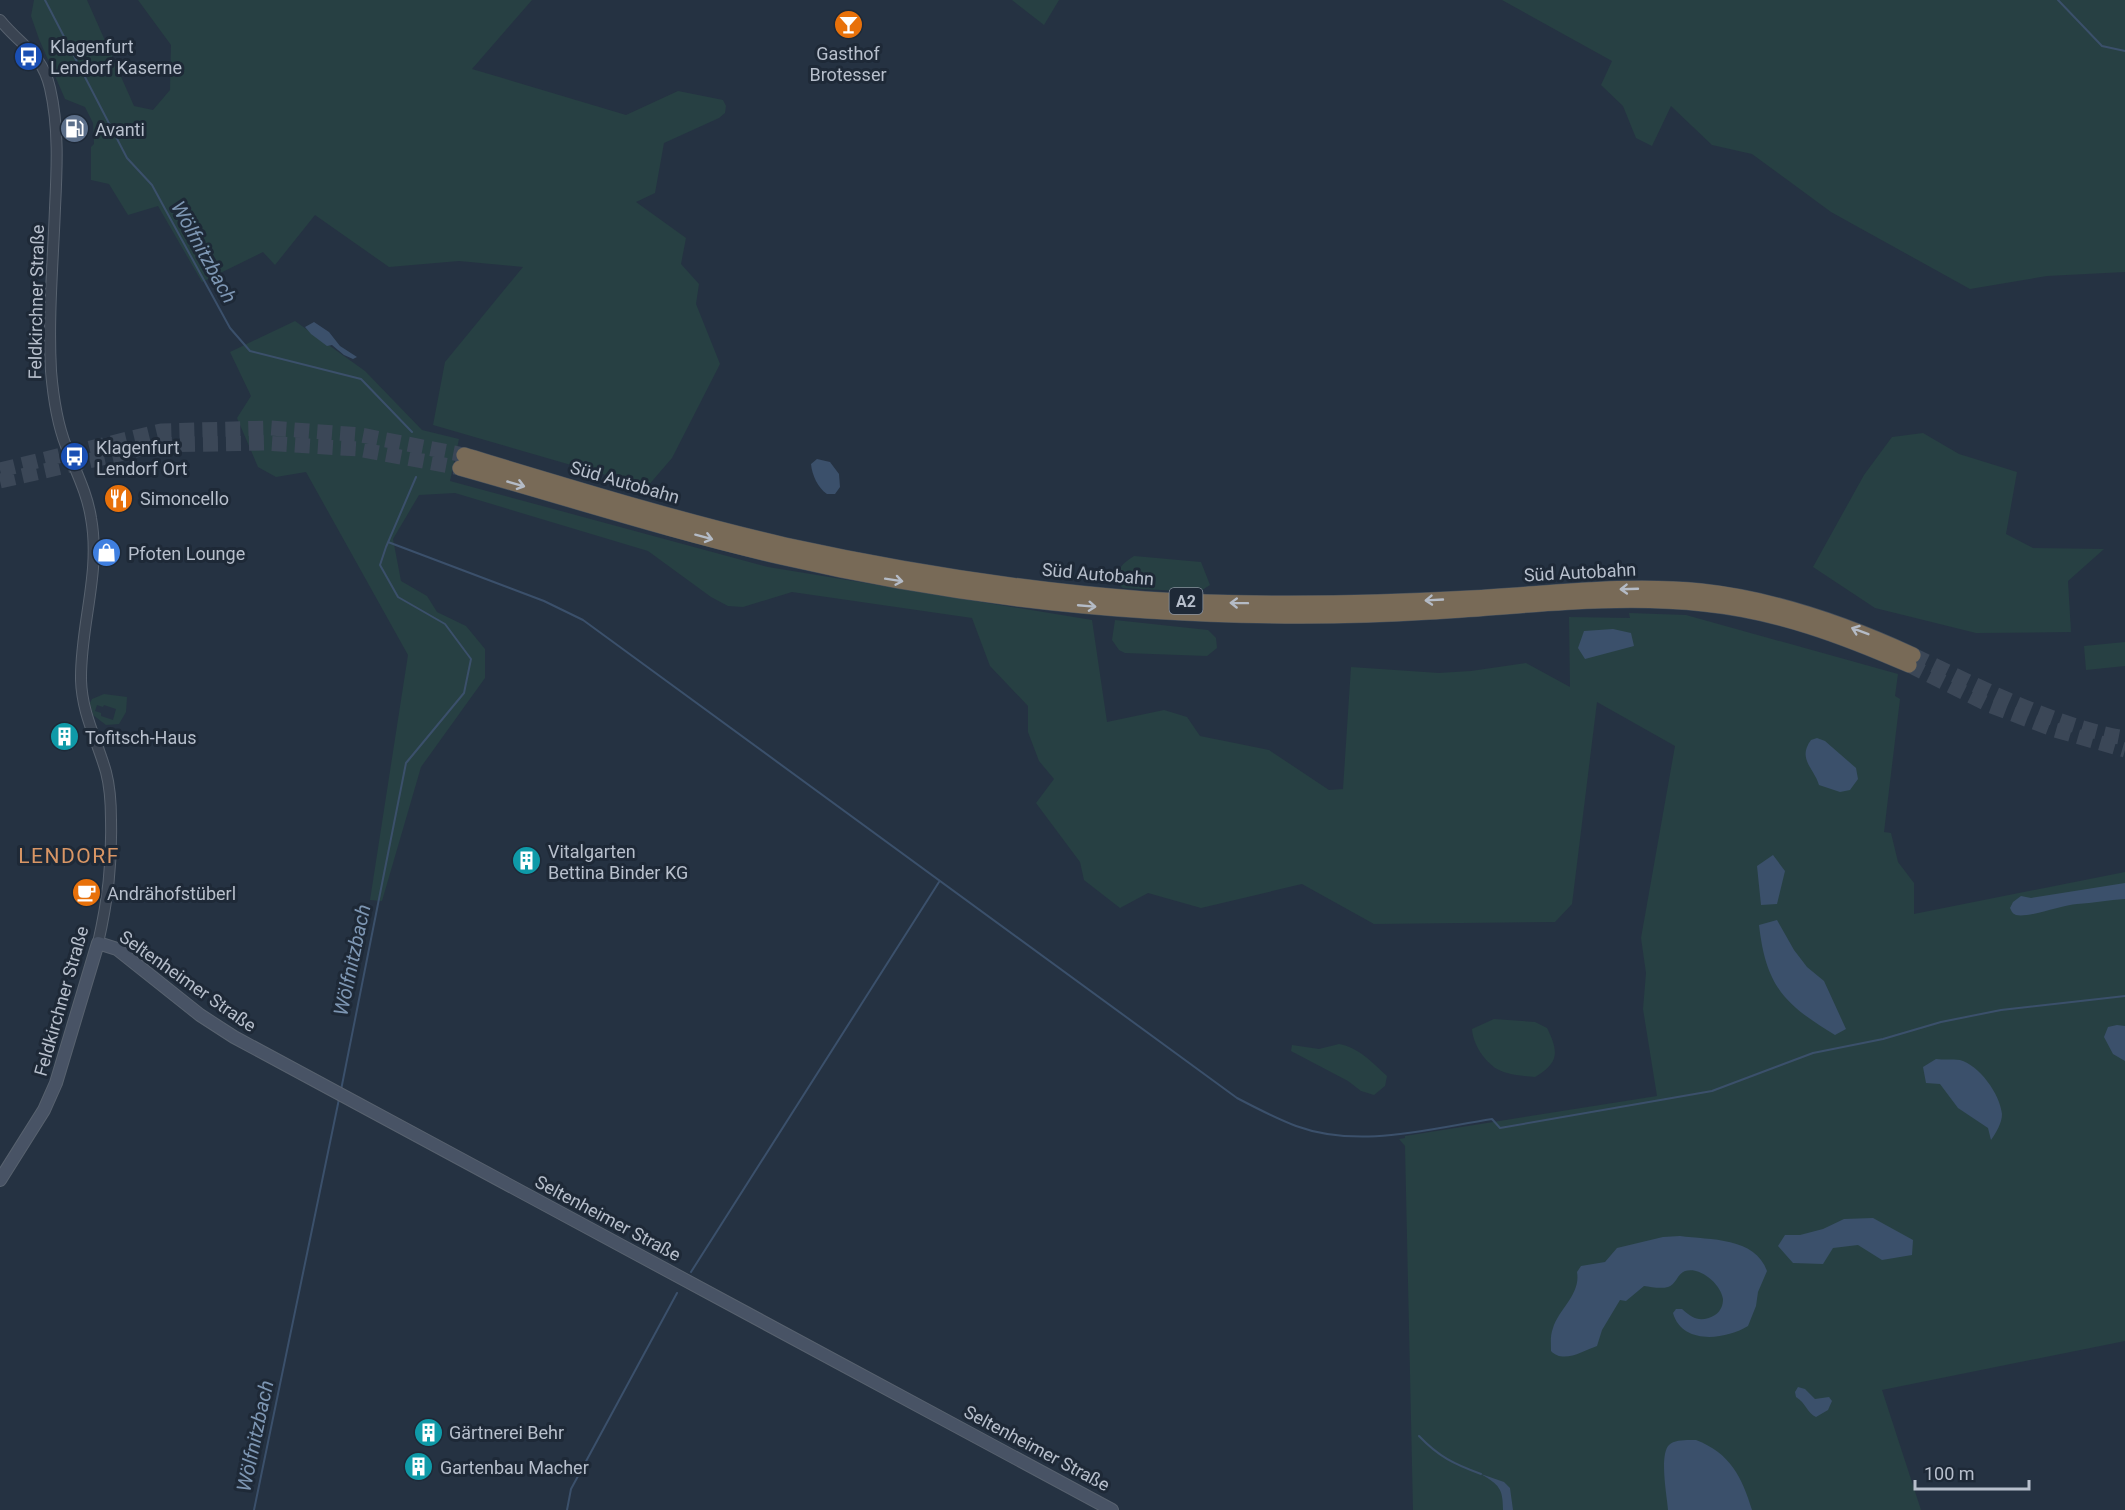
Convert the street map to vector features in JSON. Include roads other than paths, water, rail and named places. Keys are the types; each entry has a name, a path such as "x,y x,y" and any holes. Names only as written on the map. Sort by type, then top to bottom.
{"highway":[{"name":"Süd Autobahn","path":"462,461 660,525 873,577 968,592 1057,603 1225,615 1395,615 1652,600 1705,604 1755,612 1798,622 1911,660"}],"main road":[{"name":"Seltenheimer Straße","path":"98,943 117,950 200,1015 234,1037 1112,1510"},
{"name":"Feldkirchner Straße","path":"0,1180 44,1110 56,1083 98,943"}],"street":[{"name":"Feldkirchner Straße","path":"0,20 9,32 34,53 42,66 47,78 54,114 56,177 50,336 51,373 54,401 65,444 82,482 91,518 94,569 82,646 82,701 106,773 111,801 111,879 98,943"}],"water":[{"path":"314,322 329,332 340,346 357,357 353,359 344,355 332,345 327,346 311,334 305,327"},
{"path":"817,459 830,462 839,474 840,487 835,494 827,494 816,481 811,464"},
{"path":"1613,629 1631,633 1634,646 1585,659 1578,648 1584,631"},
{"path":"1817,738 1825,741 1856,768 1858,779 1850,790 1840,792 1819,785 1806,758 1807,747 1811,740"},
{"path":"1773,855 1785,871 1777,904 1761,905 1757,866"},
{"path":"2125,883 2125,899 2071,905 2022,915 2016,915 2010,908 2013,902 2021,896 2031,898"},
{"path":"1777,920 1794,950 1807,967 1824,981 1846,1029 1835,1035 1790,1003 1780,991 1767,964 1759,925"},
{"path":"2125,1026 2125,1061 2113,1054 2104,1037 2108,1027"},
{"path":"1936,1059 1960,1060 1967,1063 1981,1074 1993,1089 2002,1114 2000,1124 1991,1140 1988,1128 1958,1108 1940,1084 1926,1083 1923,1067"},
{"path":"1873,1218 1913,1240 1912,1255 1882,1260 1858,1245 1833,1248 1823,1264 1793,1263 1778,1246 1785,1235 1800,1235 1823,1229 1844,1219"},
{"path":"1680,1236 1730,1242 1753,1252 1761,1260 1767,1271 1748,1326 1728,1334 1705,1337 1685,1330 1673,1313 1676,1309 1682,1309 1697,1319 1705,1319 1717,1313 1723,1303 1721,1293 1714,1282 1703,1274 1691,1270 1682,1272 1668,1287 1644,1286 1626,1301 1620,1300 1602,1330 1597,1346 1567,1356 1556,1355 1551,1351 1553,1328 1573,1294 1577,1272 1581,1266 1605,1262 1617,1248 1663,1237"},
{"path":"1798,1387 1805,1389 1815,1399 1829,1397 1832,1401 1828,1410 1816,1417 1813,1415 1796,1397 1795,1392"},
{"path":"1696,1440 1708,1445 1726,1459 1739,1477 1752,1510 1668,1510 1664,1466 1666,1450 1675,1442"},
{"path":"1481,1474 1504,1482 1510,1488 1513,1510 1503,1510 1499,1488"}],"waterway":[{"name":"Wölfnitzbach","path":"45,0 127,158 152,185 230,328 250,351 361,379 412,432"},
{"path":"2058,0 2102,46 2125,51"},
{"name":"Wölfnitzbach","path":"341,1090 406,763 464,693 471,659 445,624 398,597 380,565 416,477"},
{"path":"388,542 544,601 583,620 1237,1098 1288,1123 1320,1133 1369,1137 1394,1135 1492,1119 1500,1128 1712,1091 1813,1053 1883,1039 1941,1022 2001,1010 2125,996"},
{"path":"691,1272 939,882"},
{"name":"Wölfnitzbach","path":"254,1510 339,1099"},
{"path":"567,1510 571,1489 677,1293"},
{"path":"1419,1436 1447,1459 1481,1474"}],"tunnel":[{"path":"0,470 161,431 270,428 361,435 464,455"},
{"path":"0,481 159,445 264,443 358,449 460,468"},
{"path":"1913,655 2044,715 2125,738"},
{"path":"1909,665 1989,705 2055,730 2125,750"}],"place":[{"name":"Gasthof Brotesser","path":"848,24"},
{"name":"Klagenfurt Lendorf Kaserne","path":"29,56"},
{"name":"Avanti","path":"74,129"},
{"name":"Klagenfurt Lendorf Ort","path":"75,457"},
{"name":"Simoncello","path":"119,498"},
{"name":"Pfoten Lounge","path":"107,553"},
{"name":"Tofitsch-Haus","path":"64,737"},
{"name":"Vitalgarten Bettina Binder KG","path":"527,861"},
{"name":"Andrähofstüberl","path":"86,893"},
{"name":"Gärtnerei Behr","path":"428,1432"},
{"name":"Gartenbau Macher","path":"419,1467"}],"district":[{"name":"LENDORF","path":"69,856"}]}
